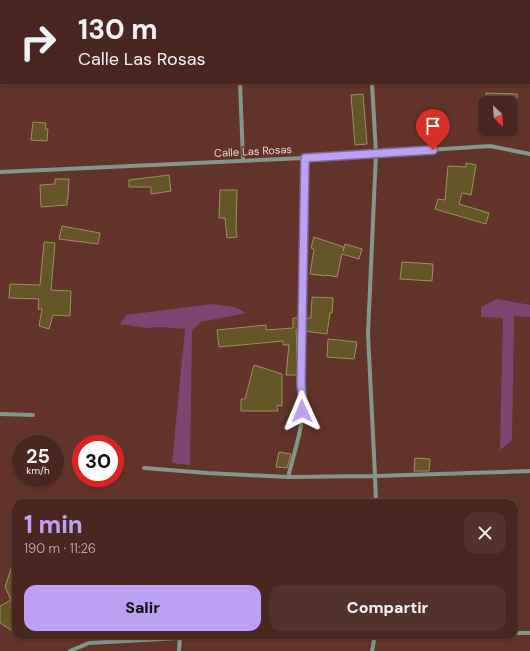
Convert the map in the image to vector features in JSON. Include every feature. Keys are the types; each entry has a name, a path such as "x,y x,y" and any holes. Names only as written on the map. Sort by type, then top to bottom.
{"street":[{"path":"240,84 243,160"},
{"path":"372,84 376,153 368,334 376,499"},
{"name":"Calle Las Rosas","path":"0,172 305,158 490,146 530,154"},
{"path":"288,477 302,420 303,408 301,384 305,158"},
{"path":"0,414 32,415"},
{"path":"144,468 288,477 530,471"},
{"path":"518,633 530,633"},
{"path":"70,651 89,643 162,639"},
{"path":"179,651 180,639"},
{"path":"372,651 374,639"}],"shaded area":[{"path":"497,299 530,305 530,317 514,316 512,440 500,450 503,318 481,317 481,307"},
{"path":"212,304 235,307 246,313 201,322 192,330 190,465 172,463 185,329 160,327 147,328 120,324 126,315"}],"building":[{"path":"486,93 517,94 517,96 486,96"},
{"path":"363,94 367,144 355,145 351,95"},
{"path":"33,122 46,123 45,129 48,129 47,141 31,140"},
{"path":"466,163 476,165 471,195 462,193 459,204 489,213 486,224 435,209 438,199 445,200 448,166 466,167"},
{"path":"169,175 171,191 151,194 151,187 129,187 129,180"},
{"path":"55,179 69,179 67,205 41,207 40,185 55,184"},
{"path":"220,190 237,190 237,237 227,238 225,218 219,218"},
{"path":"62,226 100,233 98,244 59,239"},
{"path":"314,237 344,247 343,251 345,244 362,249 359,259 342,254 337,277 310,274 314,249 311,248"},
{"path":"44,242 55,243 51,290 71,291 70,316 53,315 49,329 39,326 42,309 38,309 39,299 9,298 10,284 40,285"},
{"path":"402,262 433,264 432,281 400,279"},
{"path":"312,297 333,298 332,313 330,313 327,334 305,331 306,318 311,318"},
{"path":"293,318 299,318 298,330 296,330 298,375 286,375 289,345 283,345 283,341 219,347 217,330 266,325 266,330 293,328"},
{"path":"328,339 357,342 354,359 327,357"},
{"path":"254,365 282,374 282,406 277,405 278,411 241,411 241,399 245,399"},
{"path":"279,452 291,454 287,468 276,467"},
{"path":"415,458 430,459 429,471 414,471"},
{"path":"12,566 12,630 0,623 0,606 11,600 5,587"}],"route":[{"path":"302,411 303,403 301,384 305,158 433,150"}]}
